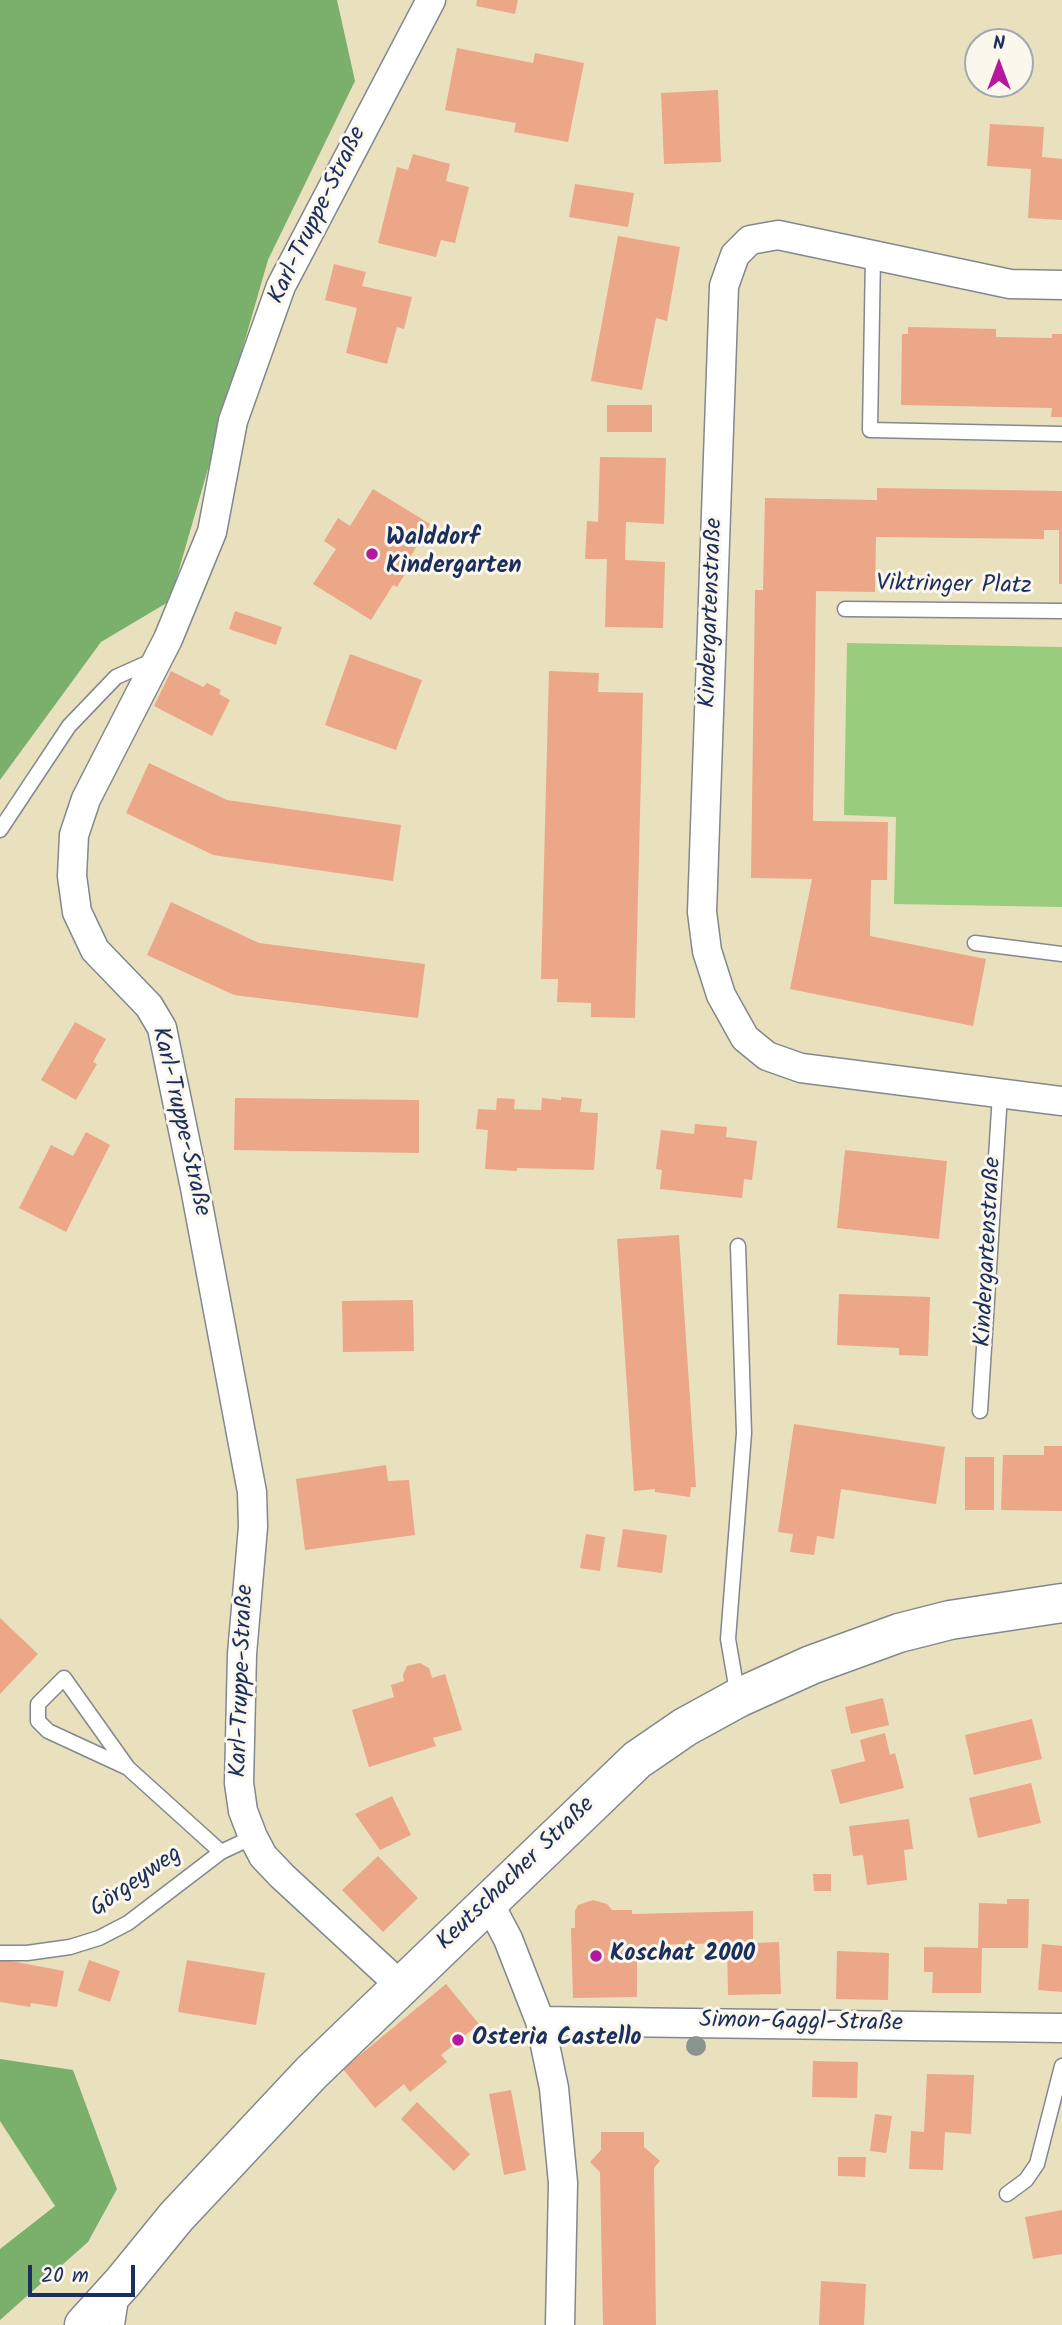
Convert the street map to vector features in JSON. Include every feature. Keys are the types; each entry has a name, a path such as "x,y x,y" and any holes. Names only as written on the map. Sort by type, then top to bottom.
{"main road":[{"name":"Keutschacher Straße","path":"84,2325 123,2283 176,2217 311,2073 637,1760 685,1727 738,1698 811,1665 899,1633 950,1620 1062,1603"}],"street":[{"name":"Karl-Truppe-Straße","path":"401,1986 263,1856 243,1811 239,1783 242,1654 253,1527 252,1492 162,1028 149,1006 95,950 78,912 72,876 74,835 86,799 159,658 212,533 233,421 281,286 430,0"},
{"name":"Kindergartenstraße","path":"1062,285 1010,284 778,235 750,240 734,255 724,286 702,912 707,951 720,995 745,1038 767,1056 801,1068 1062,1101"},
{"path":"489,1903 508,1939 540,2021 554,2088 564,2183 560,2325"},
{"name":"Simon-Gaggl-Straße","path":"540,2021 1062,2028"}],"lane":[{"path":"873,255 870,430 1062,434"},
{"name":"Viktringer Platz","path":"845,609 1062,611"},
{"path":"0,830 69,726 116,677 159,658"},
{"path":"975,943 1062,954"},
{"name":"Kindergartenstraße","path":"980,1411 1000,1094"},
{"path":"738,1246 744,1433 728,1639 738,1698"},
{"path":"128,1768 48,1731 38,1721 38,1704 64,1678 128,1768 220,1852"},
{"name":"Görgeyweg","path":"0,1953 60,1949 99,1938 128,1923 220,1852 253,1837"},
{"path":"1007,2194 1026,2180 1037,2164 1062,2066"},
{"path":"117,2325 123,2283"}],"green space":[{"path":"0,0 337,0 355,81 268,260 170,601 101,642 0,780"},
{"path":"847,643 1062,647 1062,907 894,904 896,817 844,815"},
{"path":"0,2059 73,2070 117,2189 88,2242 0,2320 0,2249 55,2206 0,2121"}],"building":[{"path":"477,0 518,0 515,14 476,6"},
{"path":"457,48 533,63 535,53 584,63 568,142 514,132 516,123 445,110"},
{"path":"718,90 721,162 664,164 661,93"},
{"path":"990,124 1044,127 1042,157 1062,159 1062,220 1028,218 1031,169 987,166"},
{"path":"413,154 450,164 446,181 469,187 455,243 441,240 436,257 378,243 397,167 408,170"},
{"path":"575,184 634,193 628,227 569,217"},
{"path":"618,236 680,247 667,321 656,318 642,390 591,381"},
{"path":"334,264 366,272 362,286 412,297 404,329 397,327 387,364 346,353 357,308 325,300"},
{"path":"908,327 996,329 996,337 1052,338 1052,334 1062,334 1062,417 1051,417 1052,408 901,405 902,334 908,334"},
{"path":"607,405 652,405 652,432 607,432"},
{"path":"600,457 666,458 664,524 626,522 625,560 665,562 663,628 605,627 607,559 585,559 587,521 598,522"},
{"path":"877,488 1062,491 1062,584 1059,584 1059,530 1044,530 1044,539 876,537 875,592 816,591 813,821 888,822 887,880 871,880 870,936 986,959 973,1026 790,989 812,879 751,878 755,590 763,590 765,498 877,500"},
{"name":"Walddorf Kindergarten","path":"373,489 430,524 409,559 413,561 397,587 393,585 371,620 313,584 336,549 324,541 338,518 350,526"},
{"path":"235,611 282,627 276,645 229,629"},
{"path":"350,654 422,680 396,750 325,725"},
{"path":"171,671 203,687 207,683 221,690 219,694 230,700 212,736 154,706"},
{"path":"549,671 599,673 598,692 643,693 635,1018 591,1017 591,1003 557,1002 558,979 541,979"},
{"path":"149,763 227,800 401,825 393,881 213,855 126,813"},
{"path":"171,902 259,943 425,964 418,1018 234,995 147,955"},
{"path":"75,1022 106,1039 93,1062 97,1064 76,1100 41,1080"},
{"path":"561,1097 582,1099 580,1112 598,1113 594,1170 485,1169 488,1130 476,1129 478,1109 496,1110 497,1098 515,1099 514,1109 541,1110 542,1098 561,1100"},
{"path":"235,1098 419,1100 419,1153 234,1150"},
{"path":"695,1124 727,1127 726,1137 757,1141 752,1180 744,1179 742,1198 660,1189 662,1170 656,1169 661,1130 694,1134"},
{"path":"86,1132 110,1145 66,1232 19,1208 51,1145 73,1156"},
{"path":"845,1150 947,1161 939,1239 837,1228"},
{"path":"679,1235 696,1487 691,1487 690,1497 655,1492 655,1489 634,1491 617,1239"},
{"path":"839,1294 930,1297 928,1356 899,1355 899,1348 837,1345"},
{"path":"413,1300 414,1351 343,1352 342,1301"},
{"path":"794,1424 945,1447 936,1504 841,1489 834,1539 817,1536 814,1555 790,1552 793,1534 778,1532"},
{"path":"1044,1446 1062,1446 1062,1511 1001,1510 1003,1455 1044,1455"},
{"path":"965,1457 994,1457 994,1510 965,1510"},
{"path":"386,1465 388,1481 409,1480 415,1535 305,1550 296,1479"},
{"path":"623,1529 667,1535 662,1573 617,1567"},
{"path":"586,1534 605,1537 600,1571 580,1568"},
{"path":"0,1618 38,1654 0,1694"},
{"path":"420,1663 429,1668 432,1678 445,1674 462,1730 433,1738 436,1746 369,1767 352,1710 394,1697 391,1685 404,1681 403,1675 407,1666"},
{"path":"883,1698 889,1725 851,1734 845,1707"},
{"path":"1032,1719 1042,1759 974,1775 965,1735"},
{"path":"885,1733 890,1755 895,1753 904,1788 840,1804 831,1770 865,1761 860,1740"},
{"path":"1031,1783 1041,1823 978,1838 969,1798"},
{"path":"392,1796 411,1835 380,1850 355,1814"},
{"path":"909,1819 913,1849 904,1850 907,1880 867,1885 863,1855 853,1856 849,1826"},
{"path":"378,1856 418,1898 383,1932 342,1890"},
{"path":"813,1874 831,1874 831,1891 814,1891"},
{"path":"1007,1899 1029,1899 1028,1948 982,1948 981,1993 932,1993 933,1972 924,1972 924,1947 978,1948 979,1903 1007,1904"},
{"path":"593,1900 607,1904 612,1910 632,1910 632,1914 753,1911 753,1943 779,1942 781,1994 728,1995 727,1943 633,1948 633,1961 637,1961 637,1997 573,1998 571,1928 575,1928 575,1911 578,1905"},
{"path":"1042,1944 1062,1946 1062,1992 1038,1990"},
{"path":"837,1951 889,1953 888,2000 836,1999"},
{"path":"0,1959 64,1971 57,2007 31,2003 30,2007 0,2002"},
{"path":"89,1960 120,1971 110,2002 78,1991"},
{"path":"187,1960 265,1973 256,2025 178,2012"},
{"path":"446,1984 479,2024 441,2055 447,2062 410,2092 404,2084 375,2108 343,2069"},
{"path":"813,2061 858,2062 857,2098 812,2097"},
{"path":"927,2074 974,2075 971,2134 945,2132 943,2170 909,2169 911,2131 924,2132"},
{"path":"511,2090 526,2170 504,2175 489,2094"},
{"path":"417,2102 470,2154 454,2171 401,2119"},
{"path":"875,2114 892,2116 886,2153 870,2151"},
{"path":"601,2132 644,2132 644,2147 660,2161 654,2168 656,2325 603,2325 600,2172 590,2162 601,2150"},
{"path":"838,2157 866,2157 865,2177 838,2176"},
{"path":"1062,2210 1062,2254 1033,2259 1025,2217"},
{"path":"821,2281 866,2284 864,2325 819,2325"}],"place":[{"name":"Walddorf Kindergarten","path":"372,554"},
{"name":"Koschat 2000","path":"596,1956"},
{"name":"Osteria Castello","path":"458,2040"}]}
